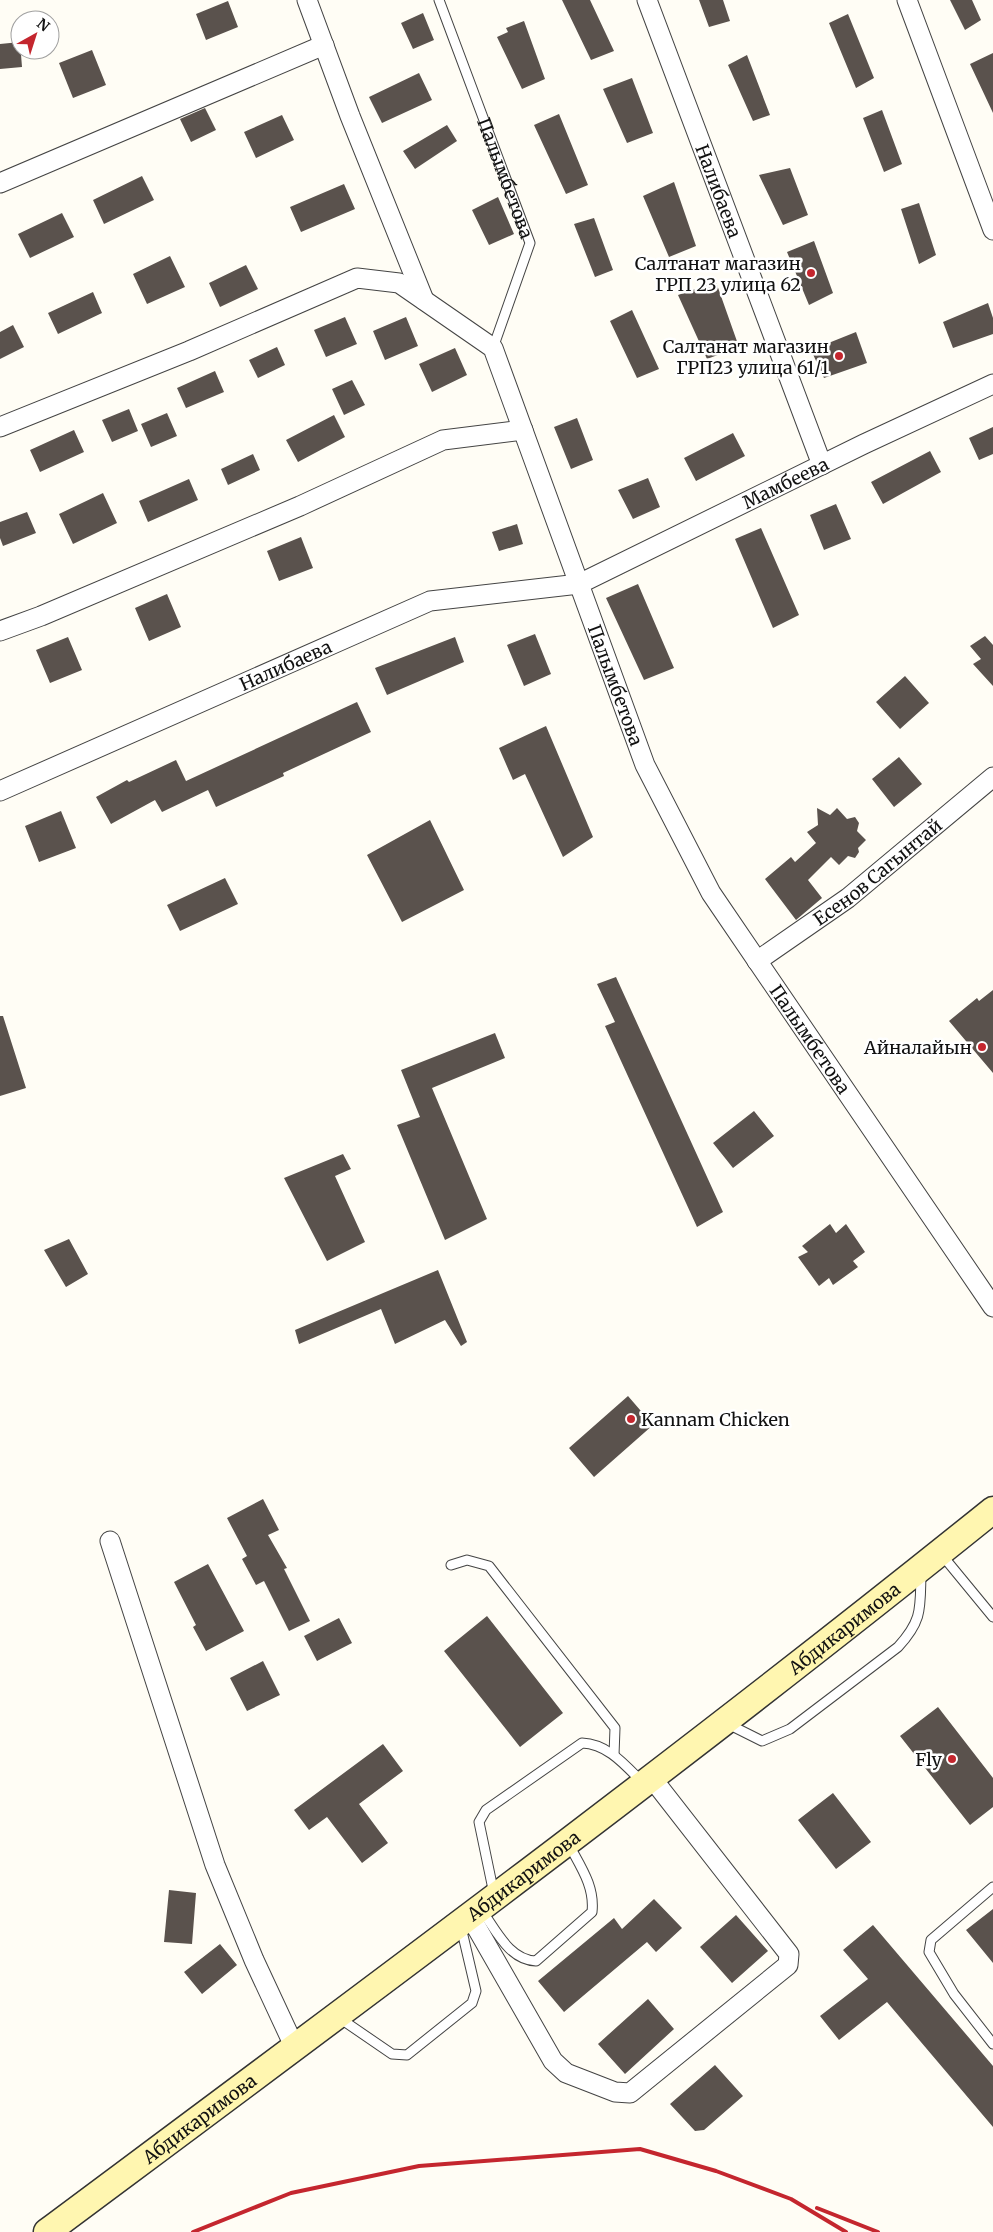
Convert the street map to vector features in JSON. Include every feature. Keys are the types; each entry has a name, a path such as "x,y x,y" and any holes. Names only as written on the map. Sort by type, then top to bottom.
{"main road":[{"name":"Абдикаримова","path":"48,2232 476,1911 724,1721 993,1510"}],"street":[{"name":"Налибаева","path":"646,0 822,465"},
{"path":"906,0 993,230"},
{"path":"312,1 324,45 350,116 424,300"},
{"path":"0,183 324,45"},
{"path":"0,427 189,351 357,278 399,283 493,348"},
{"name":"Палымбетова","path":"493,348 645,765 711,894 993,1307"},
{"name":"Мамбеева","path":"579,584 993,384"},
{"path":"0,631 41,616 300,506 443,440 523,430"},
{"name":"Налибаева","path":"2,786 430,600 579,584"},
{"name":"Есенов Сагынтай","path":"757,961 848,898 993,777"},
{"path":"110,1541 215,1865 254,1960 295,2048"},
{"path":"476,1911 553,2060 566,2074 615,2092 630,2094 788,1966 789,1954 647,1780"}],"lane":[{"name":"Палымбетова","path":"439,0 530,243 493,348"},
{"path":"451,1565 467,1560 489,1566 615,1728 614,1755"},
{"path":"931,1560 993,1617"},
{"path":"724,1721 762,1741 790,1729 898,1647 913,1631 920,1612 931,1560"},
{"path":"335,2016 392,2054 407,2055 472,2003 476,1991 479,1822 486,1810 582,1743 592,1743 614,1755 647,1780"},
{"path":"476,1911 513,1953 524,1961 536,1961 592,1912 593,1898 590,1886 567,1841"},
{"path":"993,1887 931,1940 929,1952 954,1994 993,2044"}],"building":[{"path":"562,0 590,0 614,51 591,60"},
{"path":"699,0 723,0 730,21 709,27"},
{"path":"950,0 972,0 981,20 965,30"},
{"path":"228,1 238,27 206,40 196,14"},
{"path":"423,13 434,40 413,49 401,23"},
{"path":"848,14 874,78 856,88 829,23"},
{"path":"524,21 545,79 522,89 497,37 508,32 506,28"},
{"path":"10,43 10,60 21,60 22,67 0,69 0,44"},
{"path":"92,50 106,85 73,98 59,63"},
{"path":"993,53 993,113 970,64"},
{"path":"747,55 770,115 753,121 728,65"},
{"path":"419,73 432,100 382,123 369,97"},
{"path":"632,78 653,133 627,143 603,89"},
{"path":"205,108 216,130 191,142 180,119"},
{"path":"882,110 902,164 884,172 863,118"},
{"path":"559,114 588,185 566,194 534,125"},
{"path":"282,115 294,140 256,158 244,132"},
{"path":"447,125 457,141 415,169 403,151"},
{"path":"790,168 808,215 783,225 759,175"},
{"path":"142,176 154,200 104,224 93,200"},
{"path":"674,182 696,246 669,257 643,196"},
{"path":"344,184 355,209 301,232 290,207"},
{"path":"498,197 514,234 489,245 472,210"},
{"path":"919,203 936,255 919,264 901,209"},
{"path":"62,213 74,237 30,258 18,234"},
{"path":"594,218 613,270 595,277 574,224"},
{"name":"Салтанат магазин ГРП 23 улица 62","path":"814,241 833,293 809,305 787,252"},
{"path":"170,256 185,287 147,304 133,274"},
{"path":"246,265 258,289 220,307 209,283"},
{"path":"716,282 739,347 707,359 678,295"},
{"path":"93,292 102,313 58,334 48,313"},
{"path":"988,303 993,318 993,334 953,348 943,322"},
{"path":"632,310 659,369 637,378 610,321"},
{"path":"345,317 357,344 326,357 314,330"},
{"path":"406,317 418,346 385,360 373,331"},
{"path":"13,325 24,347 0,359 0,332"},
{"name":"Салтанат магазин ГРП23 улица 61/1","path":"856,332 867,363 824,378 811,350"},
{"path":"277,347 285,365 258,378 249,360"},
{"path":"455,348 467,375 432,392 419,364"},
{"path":"215,371 224,392 186,408 177,388"},
{"path":"352,380 365,405 344,415 332,389"},
{"path":"129,409 138,431 112,442 102,420"},
{"path":"167,413 177,436 151,447 141,424"},
{"path":"334,415 345,437 298,462 286,440"},
{"path":"577,418 593,460 571,469 554,427"},
{"path":"993,427 993,454 979,460 969,438"},
{"path":"74,430 84,452 40,472 30,450"},
{"path":"733,433 745,456 696,481 684,458"},
{"path":"930,451 941,472 883,504 871,482"},
{"path":"253,454 260,470 228,485 221,469"},
{"path":"648,478 660,507 633,519 618,490"},
{"path":"189,479 198,500 148,522 139,501"},
{"path":"103,493 117,523 73,544 59,514"},
{"path":"836,504 851,539 824,550 810,515"},
{"path":"27,512 36,533 3,546 0,538 0,522"},
{"path":"517,524 523,544 499,551 492,532"},
{"path":"761,528 799,615 773,628 735,539"},
{"path":"301,537 313,568 279,581 267,551"},
{"path":"638,584 674,668 644,680 606,598"},
{"path":"167,594 181,627 149,641 135,608"},
{"path":"535,634 551,674 524,686 507,645"},
{"path":"985,636 993,645 993,686 973,664 981,659 970,646"},
{"path":"68,637 82,670 50,683 36,650"},
{"path":"455,637 464,662 387,695 375,668"},
{"path":"905,676 929,703 900,729 876,702"},
{"path":"357,702 371,732 283,773 284,776 216,807 208,790 162,812 155,800 111,824 96,797 127,780 129,782 176,760 186,781"},
{"path":"546,726 593,837 563,857 525,774 513,780 499,748"},
{"path":"899,757 922,784 894,807 872,779"},
{"path":"817,808 830,815 837,808 847,819 855,817 859,823 857,831 866,840 858,848 859,852 855,858 848,856 839,865 831,857 808,880 822,898 796,920 765,879 791,857 795,862 816,843 807,832 818,825"},
{"path":"61,811 76,848 39,862 25,826"},
{"path":"430,820 464,890 402,922 367,855"},
{"path":"225,878 238,904 180,931 167,905"},
{"path":"616,977 723,1212 697,1227 605,1026 615,1022 597,984"},
{"name":"Айналайын","path":"993,990 993,1073 949,1021 977,998 979,1001"},
{"path":"0,1016 3,1016 26,1088 0,1096"},
{"path":"495,1033 505,1058 432,1088 487,1219 445,1240 397,1125 420,1117 401,1070"},
{"path":"754,1111 774,1136 733,1168 713,1143"},
{"path":"343,1154 351,1169 335,1176 365,1242 327,1261 284,1178"},
{"path":"830,1224 836,1233 846,1224 865,1252 853,1261 858,1267 833,1285 829,1278 819,1286 798,1257 808,1252 802,1246"},
{"path":"69,1239 88,1274 66,1287 44,1250"},
{"path":"438,1270 467,1342 461,1346 445,1320 395,1344 381,1309 299,1344 295,1330"},
{"path":"628,1396 653,1425 594,1477 569,1448"},
{"path":"263,1499 279,1530 268,1535 287,1568 284,1569 310,1621 289,1631 264,1581 256,1585 242,1559 247,1556 227,1518"},
{"path":"208,1564 244,1631 206,1651 193,1627 196,1625 174,1582"},
{"path":"487,1616 563,1713 520,1747 444,1651"},
{"path":"339,1618 352,1643 317,1661 304,1636"},
{"path":"263,1661 280,1695 247,1711 230,1678"},
{"path":"938,1707 993,1778 993,1807 970,1825 900,1736"},
{"path":"383,1744 403,1771 359,1804 388,1843 362,1863 327,1817 309,1830 294,1810"},
{"path":"833,1793 871,1842 836,1869 798,1820"},
{"path":"169,1890 196,1893 192,1944 164,1942"},
{"path":"654,1899 682,1928 656,1952 647,1942 564,2012 538,1981 614,1918 622,1929"},
{"path":"993,1909 993,1963 966,1930"},
{"path":"736,1915 768,1951 732,1983 700,1947"},
{"path":"873,1925 993,2066 993,2127 887,2002 839,2040 820,2016 868,1979 843,1950"},
{"path":"220,1944 237,1965 202,1994 184,1972"},
{"path":"648,1999 674,2029 625,2074 598,2044"},
{"path":"715,2065 743,2096 704,2130 695,2131 670,2104"}],"railway":[{"path":"193,2232 291,2193 419,2166 640,2149 716,2171 791,2199 846,2232"},
{"path":"817,2208 878,2232"}],"place":[{"name":"Салтанат магазин ГРП 23 улица 62","path":"811,273"},
{"name":"Салтанат магазин ГРП23 улица 61/1","path":"839,356"},
{"name":"Айналайын","path":"982,1047"},
{"name":"Kannam Chicken","path":"631,1419"},
{"name":"Fly","path":"952,1759"}]}
